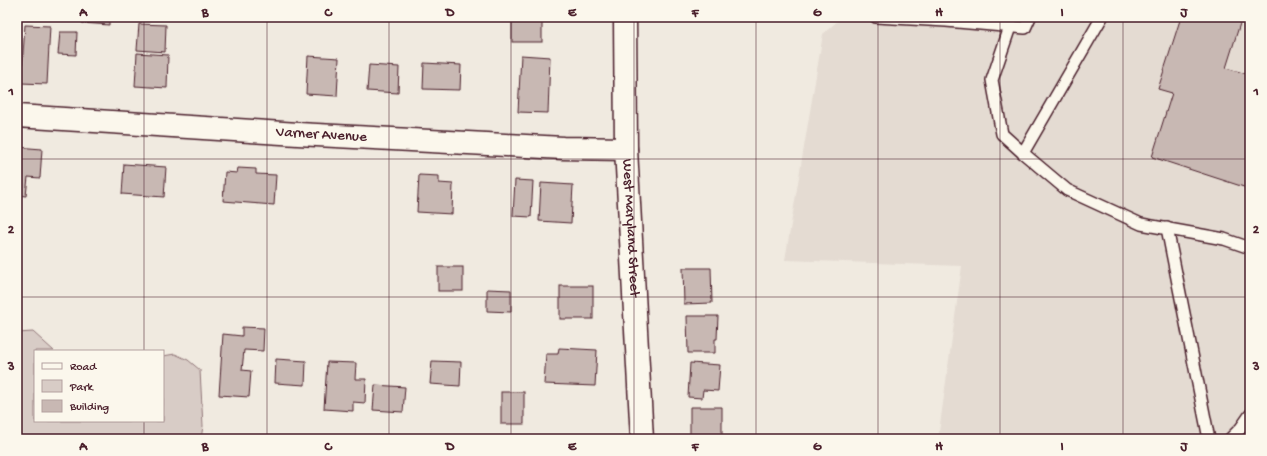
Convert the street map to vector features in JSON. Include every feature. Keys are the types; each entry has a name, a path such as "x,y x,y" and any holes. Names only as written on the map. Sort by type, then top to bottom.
{"street":[{"name":"West Maryland Street","path":"625,17 626,149 642,439"},
{"name":"Varner Avenue","path":"17,116 298,134 563,148 626,149"}],"lane":[{"path":"876,17 1025,28 1030,17"},
{"path":"1023,153 1102,17"},
{"path":"1010,27 992,80 1002,134 1067,190 1141,224 1224,239 1250,248"},
{"path":"1167,228 1209,439"},
{"path":"1230,439 1241,428 1250,415"}],"shaded area":[{"path":"842,17 1250,17 1250,439 938,439 962,266 785,260 823,34"}],"green space":[{"path":"33,332 53,350 34,350 34,422 164,422 164,356 175,354 188,360 200,370 203,426 201,439 17,439 17,333"}],"building":[{"path":"83,17 109,17 109,25 82,23"},
{"path":"512,17 542,17 542,42 512,42"},
{"path":"1181,17 1242,17 1226,68 1250,75 1250,189 1152,157 1172,93 1158,89"},
{"path":"139,24 166,25 165,52 137,50"},
{"path":"25,25 50,26 47,84 21,83"},
{"path":"60,32 77,32 76,55 58,54"},
{"path":"137,53 168,55 167,88 135,86"},
{"path":"521,55 550,57 548,113 518,112"},
{"path":"308,56 339,58 337,96 306,94"},
{"path":"424,63 461,65 460,90 423,89"},
{"path":"369,65 399,67 398,93 367,91"},
{"path":"17,147 42,149 40,178 28,177 26,196 17,195"},
{"path":"124,164 166,167 164,197 122,194"},
{"path":"238,168 256,169 256,174 276,175 274,205 223,201 225,172 237,173"},
{"path":"419,175 439,176 439,183 453,184 452,214 417,212"},
{"path":"515,180 533,181 531,217 513,216"},
{"path":"541,183 573,185 571,223 539,221"},
{"path":"438,267 463,267 463,291 438,291"},
{"path":"683,268 711,268 712,303 684,304"},
{"path":"560,286 593,286 593,319 560,319"},
{"path":"487,289 511,290 511,312 487,311"},
{"path":"687,316 718,316 715,353 688,353"},
{"path":"242,327 264,328 263,351 244,350 242,370 251,371 249,397 219,395 223,334 242,336"},
{"path":"559,348 597,350 595,386 544,384 546,354 558,354"},
{"path":"276,359 306,361 305,385 275,383"},
{"path":"432,361 461,362 460,386 430,384"},
{"path":"327,362 356,363 355,379 366,379 365,403 353,402 353,411 324,409"},
{"path":"690,363 720,365 718,391 703,390 702,398 688,397"},
{"path":"375,385 405,387 403,412 373,410"},
{"path":"501,392 524,392 524,424 501,424"},
{"path":"690,407 722,407 722,438 690,439"}]}
